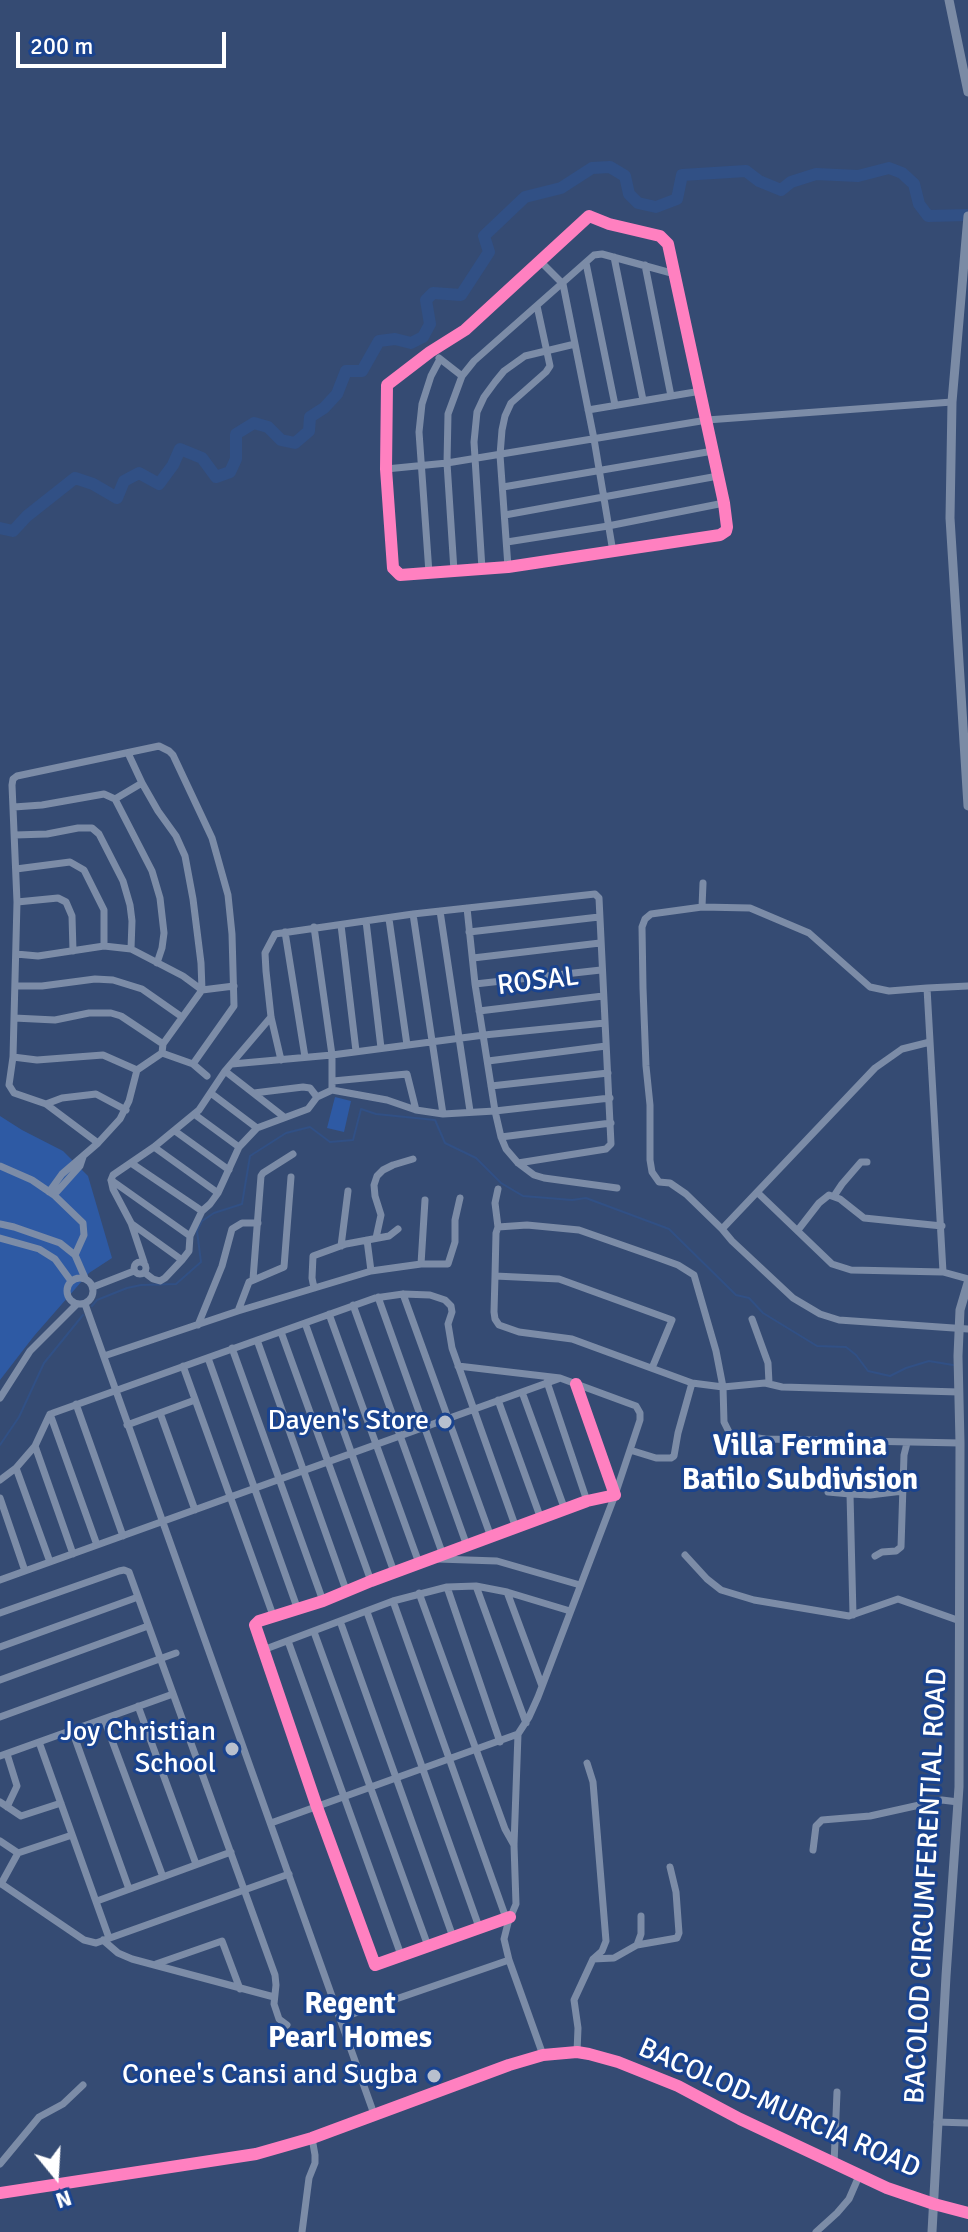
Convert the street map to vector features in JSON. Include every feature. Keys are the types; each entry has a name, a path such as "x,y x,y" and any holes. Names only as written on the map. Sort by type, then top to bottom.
{"main road":[{"path":"949,0 968,92"},
{"path":"968,216 952,402 950,518 963,667 968,806"},
{"name":"BACOLOD CIRCUMFERENTIAL ROAD","path":"932,2232 958,1802 964,1786 960,1621 964,1558 960,1443 964,1426 958,1356 964,1328 960,1310 968,1281"},
{"name":"BACOLOD-MURCIA ROAD","path":"0,2193 256,2154 312,2138 509,2065 543,2055 577,2052 618,2062 678,2086 859,2176 934,2204 968,2213"}],"street":[{"path":"589,216 665,239 675,274 724,503 726,531 720,535 508,567 400,575 393,568 386,469 387,385 465,330 589,216"},
{"path":"454,571 447,463 448,414 462,376 474,361 597,254 675,274"},
{"path":"614,257 643,400"},
{"path":"541,262 563,284 613,552"},
{"path":"586,263 615,405"},
{"path":"645,265 671,396"},
{"path":"508,567 500,455 505,416 511,403 550,366 537,306"},
{"path":"482,569 475,423 484,397 504,371 533,352 575,344"},
{"path":"430,352 462,376"},
{"path":"429,573 419,432 422,404 440,359"},
{"path":"588,410 701,391"},
{"path":"386,469 475,459 707,420 952,402"},
{"path":"503,487 713,451"},
{"path":"505,515 718,476"},
{"path":"507,542 724,503"},
{"path":"98,1143 46,1104 11,1090 17,902 12,785 17,776 159,746 169,751 212,838 228,895 234,1006 193,1064"},
{"path":"52,1194 62,1174 98,1143 126,1110 137,1070 162,1049 202,990 193,899 185,856 128,753"},
{"path":"115,799 142,783"},
{"path":"14,807 104,794 115,799 152,871 160,898 164,933 157,963"},
{"path":"15,835 47,834 78,828 92,828 99,834 123,881 130,905 131,949"},
{"path":"16,869 70,862 84,870 104,910 104,946"},
{"path":"702,907 703,883"},
{"path":"281,1060 271,1017 265,953 275,934 413,914 595,894 599,898 611,1144 606,1149 518,1163"},
{"path":"17,902 58,898 66,902 72,916 73,951"},
{"path":"964,1328 839,1320 820,1314 793,1298 686,1194 670,1183 659,1182 652,1172 650,1160 642,927 651,914 702,907 750,908 805,931 862,983 876,990 968,986"},
{"path":"467,908 475,984 495,1111 506,1149 534,1175 617,1188"},
{"path":"440,911 470,1111"},
{"path":"413,914 443,1114"},
{"path":"469,932 599,917"},
{"path":"389,919 407,1045"},
{"path":"366,921 381,1048"},
{"path":"341,925 356,1051"},
{"path":"314,927 332,1055 332,1085"},
{"path":"285,932 305,1057"},
{"path":"473,958 600,943"},
{"path":"16,954 38,956 104,946 131,949 183,976 202,990 234,986"},
{"path":"475,984 601,970"},
{"path":"15,986 113,980 142,989 182,1017"},
{"path":"927,988 943,1272"},
{"name":"ROSAL","path":"479,1011 603,996"},
{"path":"14,1018 55,1020 101,1012 121,1016 162,1049 193,1064 207,1076"},
{"path":"145,1273 146,1266 131,1223 111,1180 113,1175 194,1114 212,1094 225,1071 271,1017"},
{"path":"232,1064 605,1023"},
{"path":"722,1229 875,1068 902,1049 930,1042"},
{"path":"488,1061 606,1046"},
{"path":"13,1057 52,1060 103,1055 137,1070"},
{"path":"225,1071 284,1117"},
{"path":"491,1086 608,1073"},
{"path":"134,1271 160,1281 165,1278 189,1251 190,1236 202,1211 218,1193 239,1147 257,1128 308,1109 332,1085 407,1074 416,1110"},
{"path":"332,1085 416,1110 443,1114 610,1098"},
{"path":"254,1093 303,1087 310,1088 317,1097"},
{"path":"46,1104 62,1098 96,1094 126,1110"},
{"path":"212,1094 257,1128"},
{"path":"194,1114 239,1147"},
{"path":"501,1137 611,1123"},
{"path":"175,1131 229,1170"},
{"path":"154,1147 218,1193"},
{"path":"253,1279 260,1180 263,1173 293,1154"},
{"path":"371,1271 372,1239 381,1215 375,1196 377,1176 383,1170 413,1159"},
{"path":"834,1196 861,1162 867,1162"},
{"path":"131,1163 202,1211"},
{"path":"0,1166 32,1180 83,1223 84,1235 75,1255"},
{"path":"238,1311 246,1287 253,1279 284,1267 291,1177"},
{"path":"111,1180 190,1236"},
{"path":"498,1189 493,1301 495,1319 499,1325 519,1332 572,1339 692,1383 723,1387 769,1383 782,1387 959,1392"},
{"path":"341,1246 348,1191"},
{"path":"758,1193 826,1260 840,1268 869,1272 943,1272 968,1281"},
{"path":"798,1230 823,1198 829,1195 864,1218 942,1226"},
{"path":"104,1356 371,1271 450,1262 460,1198"},
{"path":"421,1264 425,1200"},
{"path":"131,1223 182,1260"},
{"path":"198,1325 222,1266 232,1229 242,1223 258,1223"},
{"path":"0,1224 60,1243 75,1255 94,1293 90,1300 81,1304 30,1351 0,1398"},
{"path":"498,1227 527,1225 579,1230 656,1257 694,1275 723,1387 726,1431 736,1436 960,1443"},
{"path":"314,1288 313,1256 394,1234 398,1229"},
{"path":"0,1238 39,1249 55,1259 71,1281"},
{"path":"134,1271 137,1262 144,1262"},
{"path":"93,1287 134,1271"},
{"path":"495,1276 559,1279 672,1320 652,1368"},
{"path":"81,1304 72,1302 67,1295 67,1285 78,1277 85,1278"},
{"path":"403,1294 491,1537"},
{"path":"0,1480 16,1468 35,1446 50,1414 378,1297 430,1295 449,1302 452,1312 448,1324 452,1348 516,1528"},
{"path":"378,1297 467,1546"},
{"path":"81,1304 104,1356 374,2114"},
{"path":"353,1305 443,1555"},
{"path":"329,1314 419,1563"},
{"path":"752,1319 768,1363 769,1383"},
{"path":"305,1323 394,1572"},
{"path":"281,1332 371,1581"},
{"path":"257,1340 346,1590"},
{"path":"232,1348 323,1601"},
{"path":"208,1358 298,1610"},
{"path":"183,1366 274,1618"},
{"path":"271,1823 518,1734 542,1686 615,1495 640,1413 636,1406 560,1378 458,1366"},
{"path":"1,1578 560,1378"},
{"path":"547,1382 587,1501"},
{"path":"630,1450 656,1458 674,1456 692,1383"},
{"path":"576,1384 615,1495"},
{"path":"522,1392 565,1510"},
{"path":"127,1425 195,1400"},
{"path":"498,1400 541,1519"},
{"path":"76,1404 123,1536"},
{"path":"160,1413 195,1510"},
{"path":"50,1414 97,1545"},
{"path":"875,1556 901,1547 907,1443"},
{"path":"35,1446 73,1554"},
{"path":"16,1468 50,1562"},
{"path":"828,1492 870,1495 903,1491"},
{"path":"850,1494 853,1615"},
{"path":"508,1918 375,1965 255,1625 587,1501 615,1495"},
{"path":"0,1498 25,1571"},
{"path":"685,1555 713,1585 732,1594 840,1615 853,1615 898,1599 960,1621"},
{"path":"433,1558 497,1561 580,1585"},
{"path":"0,1613 119,1571 129,1572 275,1975 274,1997 279,2019 287,2025"},
{"path":"263,1650 393,1601 447,1587 476,1586 507,1592 570,1611"},
{"path":"476,1586 526,1723"},
{"path":"447,1587 500,1742"},
{"path":"507,1592 542,1686"},
{"path":"419,1593 505,1829 514,1845"},
{"path":"0,1647 138,1597"},
{"path":"393,1601 508,1918"},
{"path":"367,1612 479,1927"},
{"path":"340,1621 453,1937"},
{"path":"0,1680 148,1626"},
{"path":"314,1632 428,1946"},
{"path":"288,1641 401,1955"},
{"path":"0,1717 176,1653"},
{"path":"61,1803 21,1816 3,1804 17,1786 4,1755 173,1694"},
{"path":"138,1706 196,1864"},
{"path":"104,1719 163,1877"},
{"path":"72,1730 129,1889"},
{"path":"518,1734 514,1845 516,1904 508,1918 504,1939 543,2055"},
{"path":"39,1742 97,1901 106,1939 118,1953 274,1997"},
{"path":"577,2052 574,2000 593,1959 602,1951 606,1941 593,1782 587,1763"},
{"path":"813,1850 816,1826 822,1820 870,1816 930,1801 958,1802"},
{"path":"72,1835 18,1853 0,1884 90,1942 289,1874"},
{"path":"0,1841 18,1853"},
{"path":"97,1901 231,1852"},
{"path":"593,1959 614,1958 637,1945 673,1940 679,1933 676,1892 670,1867"},
{"path":"637,1945 641,1934 641,1916"},
{"path":"154,1965 222,1941 240,1989"},
{"path":"341,2018 509,1960"},
{"path":"0,2164 39,2117 63,2104 83,2085"},
{"path":"834,2164 837,2092"},
{"path":"937,2122 968,2123"},
{"path":"302,2232 309,2178 315,2163 312,2138"},
{"path":"816,2232 849,2199 859,2176"}],"shaded area":[{"path":"335,1097 351,1101 344,1132 327,1128"},
{"path":"0,1116 63,1151 88,1176 112,1258 89,1273 0,1380"}],"waterway":[{"path":"0,528 13,531 75,478 117,498 124,481 139,473 159,484 180,449 202,458 216,477 230,472 236,459 236,434 254,423 268,427 281,440 295,443 309,431 310,417 337,394 346,371 362,371 379,341 395,339 411,343 423,337 430,324 426,300 433,293 461,295 489,252 484,236 525,197 561,188 592,168 610,167 625,176 629,194 638,203 656,207 677,199 682,175 746,171 759,181 781,190 791,182 816,174 858,176 889,168 902,173 914,184 919,204 928,216 968,215"},
{"path":"92,1306 97,1300 127,1288 176,1284 201,1262 197,1231 202,1221 214,1213 242,1204 250,1156 286,1133 310,1127 330,1142 353,1140 361,1109 376,1114 435,1120 445,1143 476,1158 501,1183 523,1196 572,1200 586,1198 669,1229 736,1295 749,1298 763,1313 817,1346 846,1347 868,1371 890,1376 929,1361 953,1365"},
{"path":"0,1445 19,1417 44,1363 83,1315"}],"cycle path":[{"path":"589,216 660,236 668,244 724,503 726,531 720,535 508,567 400,575 393,568 386,469 387,385 465,330 589,216"},
{"path":"510,1917 375,1965 255,1625 587,1501 615,1495 576,1384"},
{"path":"0,2193 256,2154 312,2138 509,2065 543,2055 577,2052 618,2062 678,2086 740,2119 887,2188 968,2213"}],"place":[{"name":"Dayen's Store","path":"445,1422"},
{"name":"Joy Christian School","path":"232,1749"},
{"name":"Conee's Cansi and Sugba","path":"434,2076"}],"district":[{"name":"Villa Fermina Batilo Subdivision","path":"800,1464"},
{"name":"Regent Pearl Homes","path":"350,2022"}]}
